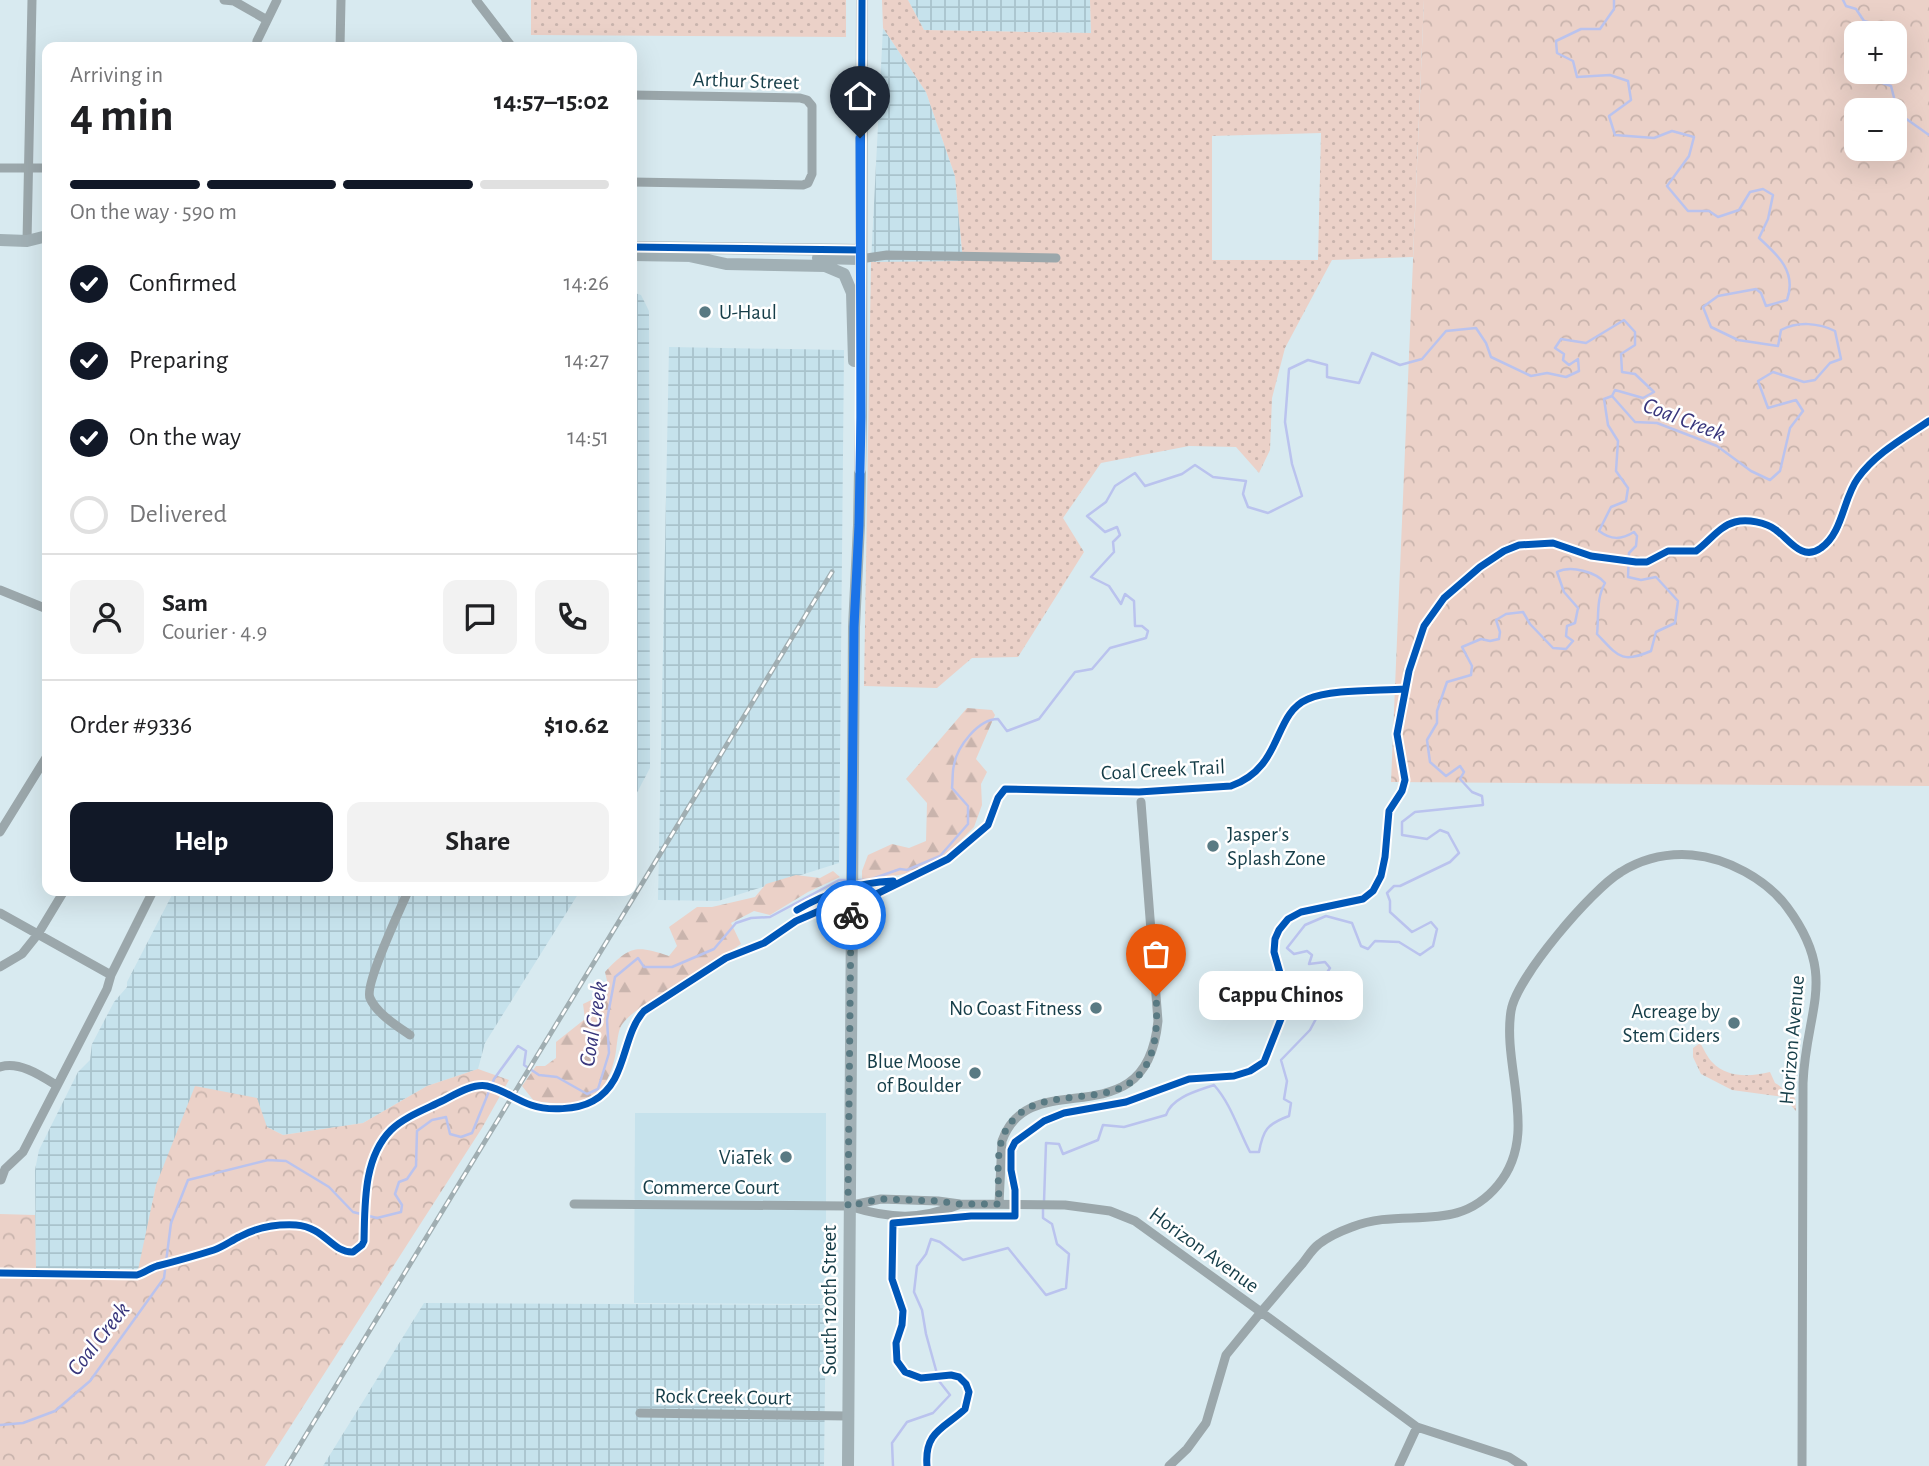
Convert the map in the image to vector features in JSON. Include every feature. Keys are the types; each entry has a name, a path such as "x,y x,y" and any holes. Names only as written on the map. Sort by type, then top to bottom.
{"main road":[{"name":"South 120th Street","path":"848,1466 854,627 861,417 862,0"},
{"path":"27,241 42,237"},
{"path":"0,240 42,245"},
{"path":"637,247 860,254"},
{"path":"637,256 860,254"},
{"path":"689,256 726,264 825,266 844,274 852,293 852,342 861,417"}],"street":[{"path":"27,241 33,0"},
{"path":"224,0 234,1 267,20"},
{"path":"259,42 277,0"},
{"path":"340,42 341,0"},
{"path":"475,0 508,42"},
{"name":"Arthur Street","path":"637,95 800,98 807,100 812,106 812,133 811,178 803,185 637,182"},
{"path":"0,168 42,168"},
{"path":"860,254 1056,258"},
{"path":"0,590 42,607"},
{"path":"0,832 42,764"},
{"path":"999,1204 1002,1141 1005,1132 1016,1119 1026,1111 1048,1102 1118,1090 1140,1073 1154,1048 1158,1021 1141,802"},
{"name":"Horizon Avenue","path":"1261,1312 1318,1244 1338,1233 1375,1220 1445,1217 1466,1211 1488,1196 1501,1182 1513,1158 1519,1131 1509,1045 1511,1007 1525,978 1585,903 1620,872 1657,857 1710,857 1746,873 1781,900 1797,920 1809,943 1816,967 1816,999 1807,1041 1803,1083 1802,1466"},
{"path":"0,967 22,954 38,934 61,896"},
{"path":"1,1180 5,1170 23,1152 107,989 111,975 150,896"},
{"path":"406,896 375,970 369,995 371,1001 389,1020 410,1035"},
{"path":"0,913 111,975"},
{"path":"0,1067 7,1065 24,1068 56,1085"},
{"name":"Horizon Avenue","path":"848,1206 881,1199 960,1204 1066,1205 1110,1211 1135,1221 1418,1427 1510,1457 1523,1466"},
{"name":"Commerce Court","path":"574,1203 848,1206"},
{"name":"Horizon Avenue","path":"848,1206 882,1216 913,1216 940,1212 960,1204"},
{"path":"1169,1466 1187,1449 1206,1423 1226,1355 1261,1312"},
{"name":"Rock Creek Court","path":"640,1413 848,1416"},
{"path":"1399,1466 1418,1427"}],"shaded area":[{"path":"908,0 1090,0 1091,33 924,30"},
{"path":"883,28 926,92 955,176 963,262 871,262"},
{"path":"637,294 641,295 649,311 650,768 637,793"},
{"path":"669,347 844,350 839,863 718,901 658,900"},
{"path":"171,896 577,896 485,1043 478,1069 427,1086 363,1123 283,1135 267,1127 156,1185 139,1270 36,1269 35,1170 39,1150 78,1072 90,1060 92,1044 114,1002 127,987 127,982"},
{"path":"635,1113 826,1113 826,1304 634,1303"},
{"path":"424,1303 826,1305 824,1466 323,1466"}],"green space":[{"path":"531,0 846,0 846,37 531,35"},
{"path":"882,0 908,0 924,30 1091,33 1090,0 1424,0 1413,257 1332,260 1285,348 1272,398 1270,450 1259,473 1236,447 1189,446 1101,463 1063,518 1084,552 1018,657 972,658 937,688 864,686 871,262 963,261 955,176 926,92 883,28","holes":["1321,133 1318,260 1212,260 1212,136"]},
{"path":"1424,0 1929,0 1929,786 1391,782"},
{"path":"967,708 992,710 995,715 976,759 987,772 981,784 982,805 974,827 947,854 909,873 862,882 862,871 868,855 892,844 909,848 926,841 927,803 906,779"},
{"path":"833,871 840,877 770,915 754,911 731,923 741,944 694,976 642,1006 626,1019 620,1029 610,1073 596,1094 576,1102 550,1103 534,1101 522,1086 536,1066 545,1066 556,1058 556,1042 585,1019 583,1004 602,995 608,985 605,972 621,957 640,949 669,956 677,946 669,927 697,907 712,907 755,897 766,884 796,875 820,878"},
{"path":"1700,1043 1710,1060 1732,1074 1755,1075 1770,1072 1775,1083 1795,1098 1796,1111 1783,1097 1732,1090 1701,1074 1693,1057 1693,1048"},
{"path":"478,1069 509,1080 482,1128 265,1466 0,1466 0,1214 35,1215 36,1269 138,1270 156,1185 195,1086 257,1098 267,1127 283,1135 363,1123 427,1086"}],"waterway":[{"name":"Coal Creek","path":"855,880 869,880 900,869 907,870 940,856 968,824 968,806 952,788 953,770 959,750 976,729 990,720 998,719 1007,731 1039,719 1075,672 1092,669 1110,648 1146,638 1148,631 1142,626 1135,626 1134,601 1125,594 1121,604 1109,586 1091,577 1114,552 1113,542 1120,535 1117,527 1105,532 1087,516 1106,502 1115,486 1135,473 1145,486 1182,474 1195,465 1213,477 1246,481 1243,494 1248,507 1268,513 1302,496 1292,464 1285,422 1289,369 1308,360 1327,365 1327,377 1359,383 1372,353 1400,365 1422,359 1446,331 1476,328 1491,357 1531,376 1547,373 1566,377 1579,371 1578,359 1569,365 1563,360 1564,354 1555,348 1561,339 1586,343 1624,320 1635,332 1635,345 1621,354 1622,372 1635,374 1654,392 1643,398 1615,390 1612,396 1635,422 1657,423 1717,446 1751,471 1770,480 1780,471 1790,428 1803,411 1796,400 1768,408 1758,381 1773,372 1804,382 1815,380 1830,363 1841,359 1835,331 1822,326 1794,325 1781,330 1778,346 1738,340 1711,327 1703,307 1718,296 1756,289 1761,293 1766,306 1787,300 1790,281 1788,273 1779,258 1759,238 1768,219 1773,195 1763,189 1750,192 1739,210 1718,217 1709,211 1688,211 1667,186 1689,156 1694,137 1672,131 1654,138 1615,135 1609,116 1631,100 1628,81 1610,75 1577,77 1573,61 1557,53 1556,41 1581,29 1600,29 1614,9 1614,0"},
{"path":"1843,0 1846,6 1856,9 1864,21"},
{"path":"1885,84 1891,86 1898,113 1929,135"},
{"path":"1044,1202 1046,1143 1059,1144 1063,1154 1098,1140 1103,1125 1124,1127 1166,1115 1179,1099 1214,1085 1230,1108 1250,1152 1259,1152 1267,1129 1289,1116 1291,1103 1284,1099 1287,1081 1281,1060 1310,1030 1318,1015 1311,997 1330,968 1325,962 1309,964 1312,955 1307,951 1294,954 1287,948 1305,925 1326,916 1352,923 1361,946 1368,949 1375,941 1399,942 1420,955 1433,946 1437,929 1431,922 1412,932 1390,912 1387,893 1394,886 1400,886 1450,862 1459,853 1448,833 1440,830 1427,839 1402,835 1402,822 1415,812 1483,805 1482,796 1472,792 1460,779 1464,772 1460,766 1446,776 1430,762 1427,740 1437,723 1437,711 1447,682 1471,675 1472,666 1462,647 1481,639 1499,639 1496,620 1506,614 1523,612 1530,624 1553,648 1566,649 1573,641 1566,636 1567,626 1575,623 1578,608 1564,592 1557,572 1569,569 1590,573 1605,583 1599,601 1597,634 1621,656 1633,657 1651,651 1656,632 1675,623 1678,601 1656,577 1641,580 1628,577 1629,553 1636,546 1637,536 1634,532 1616,538 1599,531 1611,507 1626,501 1628,488 1616,471 1618,441 1608,425 1604,399 1612,396"},
{"name":"Coal Creek","path":"0,1425 23,1423 55,1411 90,1381 164,1278 171,1223 188,1180 268,1160 286,1161 329,1187 353,1212 377,1218 401,1212 402,1205 395,1194 399,1182 407,1179 416,1166 417,1131 432,1120 446,1117 450,1134 461,1137 472,1133 494,1079 518,1046 526,1051 524,1065 539,1075 557,1077 587,1094 598,1089 609,1053 607,1020 615,977 638,958 644,967 672,967 714,949 736,923 751,918 770,917 839,880 848,880"},
{"path":"893,1466 892,1443 907,1422 933,1413 950,1395 939,1381 922,1310 914,1292 917,1266 926,1254 931,1239 940,1242 963,1260 1008,1248 1046,1295 1066,1288 1069,1254 1057,1244 1052,1224 1043,1218 1043,1208"}],"railway":[{"path":"637,892 832,572"},
{"path":"287,1466 634,896"}],"cycle path":[{"path":"860,470 862,0"},
{"path":"637,247 860,250"},
{"path":"927,1466 927,1454 932,1438 965,1409 969,1392 959,1377 951,1375 921,1378 905,1372 897,1361 896,1343 903,1311 892,1279 893,1223 971,1216 1015,1216 1011,1150 1015,1142 1044,1121 1064,1113 1126,1102 1189,1079 1234,1076 1250,1071 1264,1062 1288,1001 1274,952 1279,930 1288,919 1301,912 1363,899 1373,891 1381,876 1389,811 1402,791 1405,780 1397,734 1409,671 1424,626 1444,598 1480,567 1504,551 1519,545 1553,543 1591,556 1647,562 1668,551 1696,551 1724,527 1745,521 1767,525 1796,548 1814,552 1834,534 1853,486 1865,469 1891,446 1929,421"},
{"name":"Coal Creek Trail","path":"0,1273 137,1275 157,1266 217,1249 253,1231 281,1225 306,1227 339,1248 353,1252 364,1241 367,1182 375,1154 382,1141 402,1121 476,1086 487,1086 531,1105 546,1108 571,1108 593,1101 604,1093 612,1082 631,1033 644,1011 726,958 764,943 796,921 819,911 843,908 860,902 948,859 988,825 998,798 1005,789 1139,792 1231,786 1248,777 1260,766 1288,716 1308,699 1342,692 1405,689"},
{"path":"797,910 843,890 893,881"}],"way so far":[{"path":"851,915 848,1206 881,1199 999,1204 999,1152 1005,1132 1016,1119 1038,1105 1103,1095 1128,1084 1140,1073 1154,1048 1158,1021 1156,996"}],"place":[{"name":"U-Haul","path":"705,312"},
{"name":"Jasper's Splash Zone","path":"1213,846"},
{"name":"Cappu Chinos","path":"1156,996"},
{"name":"No Coast Fitness","path":"1096,1008"},
{"name":"Acreage by Stem Ciders","path":"1734,1023"},
{"name":"Blue Moose of Boulder","path":"975,1073"},
{"name":"ViaTek","path":"786,1157"}],"route":[{"path":"851,915 854,627 861,417 860,138"}]}
